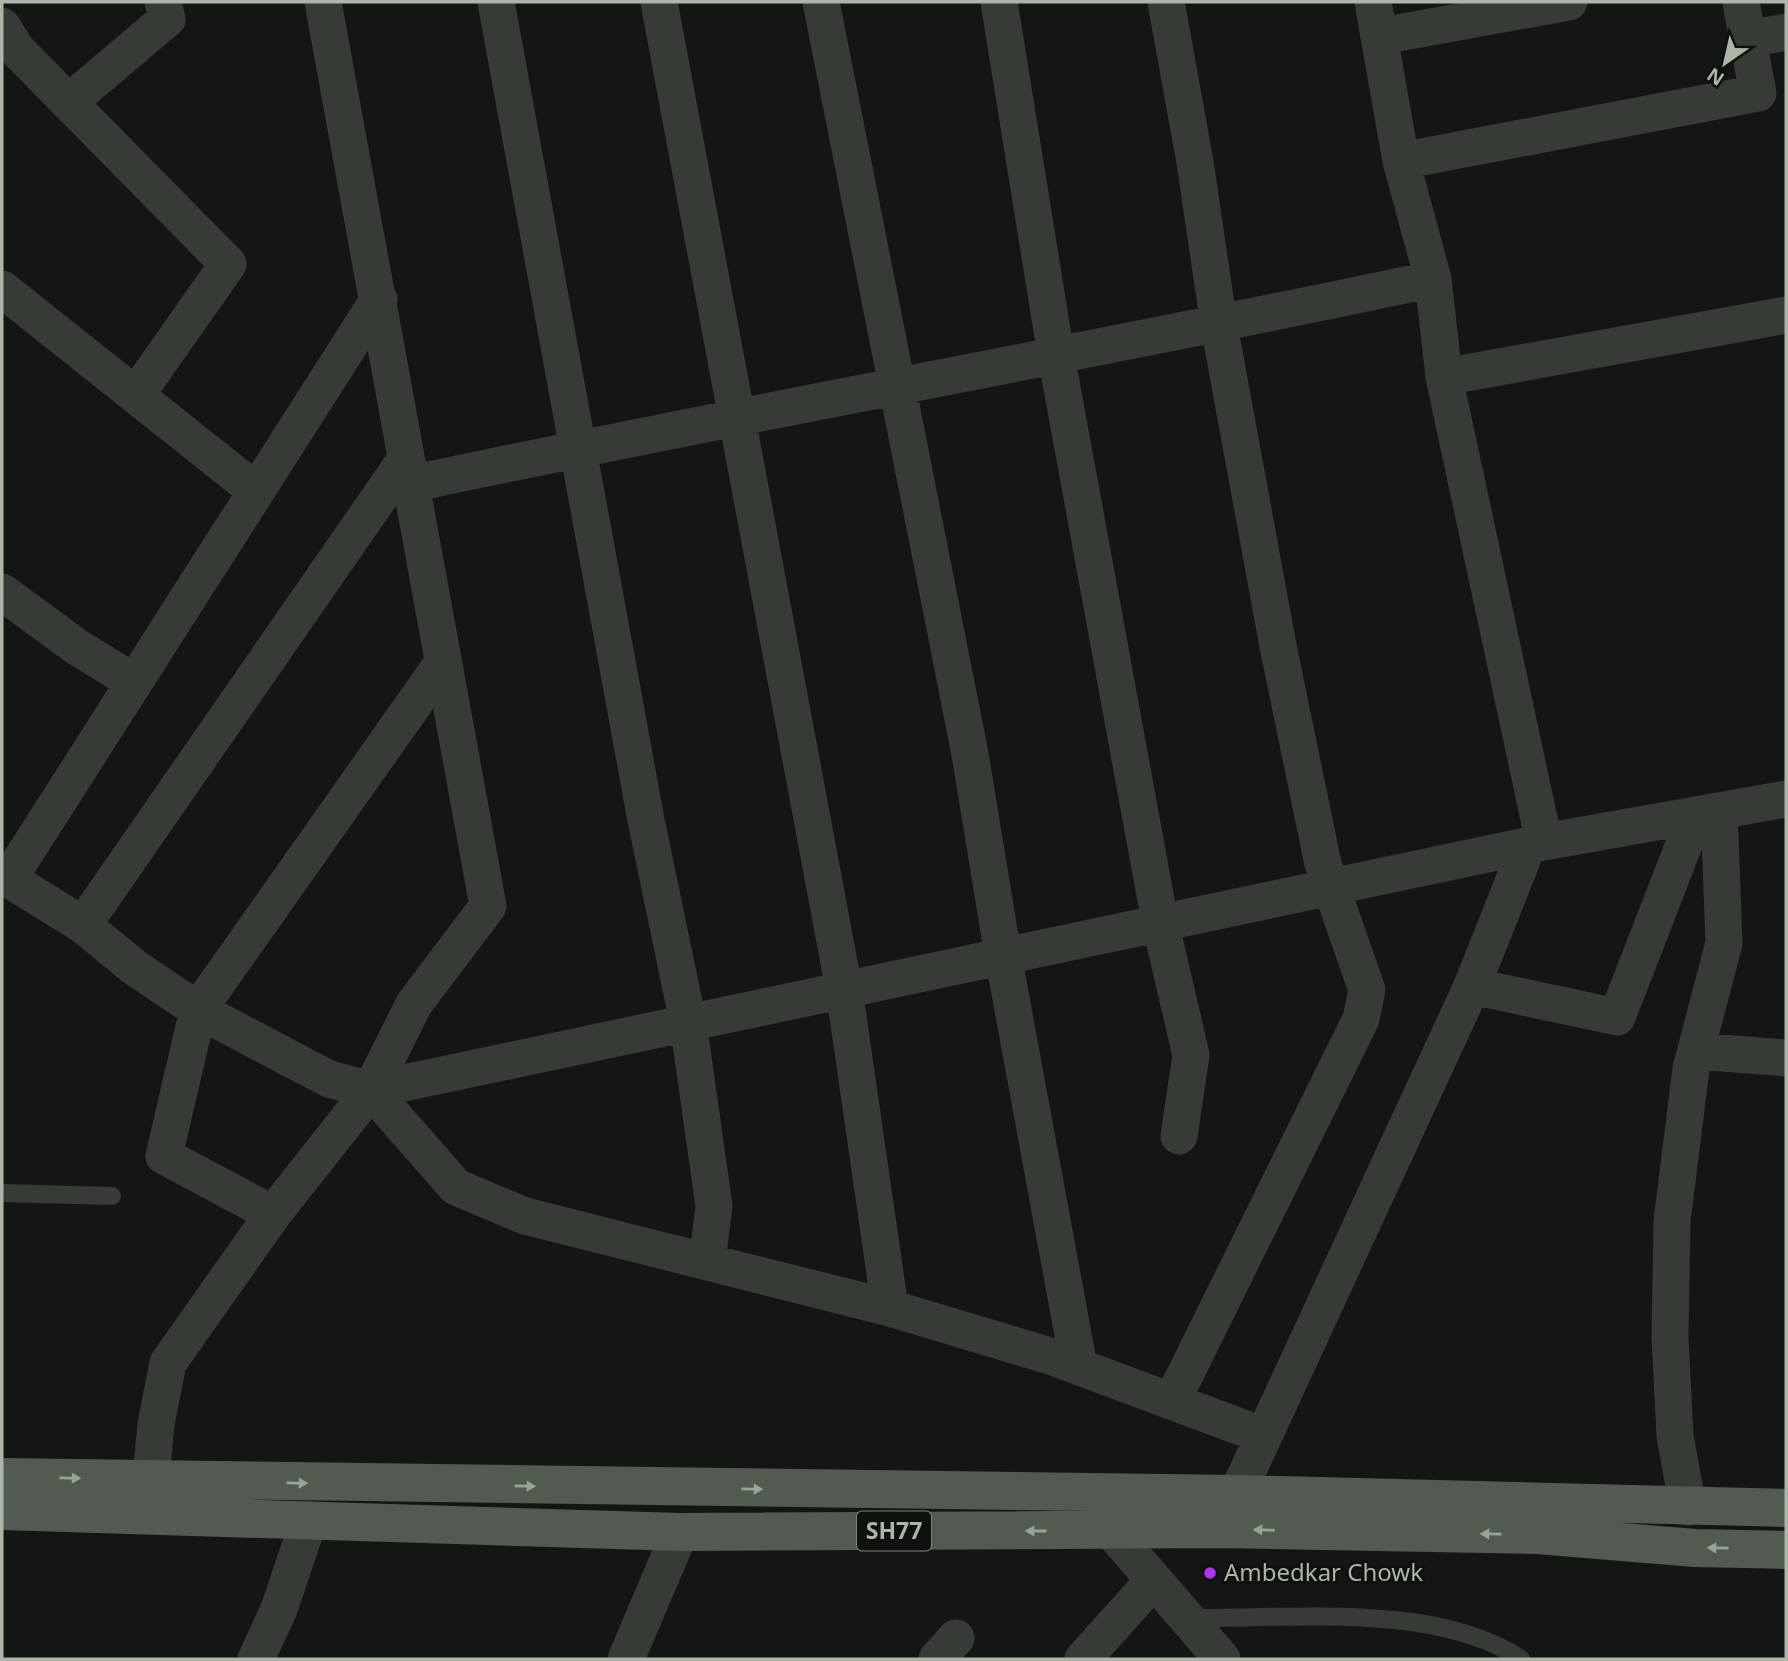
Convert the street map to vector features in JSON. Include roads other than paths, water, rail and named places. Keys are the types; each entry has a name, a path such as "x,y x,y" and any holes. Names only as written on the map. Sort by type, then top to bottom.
{"main road":[{"name":"SH77","path":"2,1477 309,1520 680,1532 1111,1530 1538,1535 1695,1548 1786,1550"},
{"name":"SH77","path":"2,1511 149,1499 1237,1494 1786,1508"}],"street":[{"path":"69,102 167,19 163,2"},
{"path":"149,1499 156,1423 168,1363 273,1214 371,1090 414,1004 488,905 323,2"},
{"path":"496,2 538,219 576,448 646,820 688,1022 714,1206 707,1262"},
{"path":"659,2 844,989 890,1308"},
{"path":"821,2 970,754 1003,955 1079,1367"},
{"path":"999,2 1056,355 1160,922 1191,1055 1180,1136"},
{"path":"1166,2 1195,162 1219,325 1278,646 1323,864 1367,990 1362,1019 1172,1401"},
{"path":"1237,1494 1536,844 1444,377 1433,279 1401,161 1377,19 1569,2"},
{"path":"1401,161 1758,93 1741,2"},
{"path":"2,26 17,50 228,264 136,395"},
{"path":"1748,39 1786,32"},
{"path":"83,925 409,472 576,448 737,418 1219,325 1433,279"},
{"path":"2,289 256,491"},
{"path":"379,299 134,682 5,877 83,925 134,967 198,1010 329,1079 371,1090 1536,844 1786,799"},
{"path":"1444,377 1786,315"},
{"path":"2,592 77,647 134,682"},
{"path":"273,1214 164,1156 198,1010 443,664"},
{"path":"1472,986 1617,1017 1707,814"},
{"path":"1688,1507 1675,1436 1671,1337 1672,1234 1691,1069 1724,943 1707,814"},
{"path":"1696,1051 1786,1058"},
{"path":"371,1090 456,1187 525,1216 890,1308 1079,1367 1262,1435"},
{"path":"256,1659 279,1609 309,1520"},
{"path":"1111,1530 1222,1659"},
{"path":"626,1659 680,1532"},
{"path":"1083,1659 1154,1580"}],"lane":[{"path":"2,1193 111,1196"},
{"path":"1186,1618 1401,1619 1478,1637 1500,1645 1521,1659"}],"place":[{"name":"Ambedkar Chowk","path":"1210,1573"}]}
